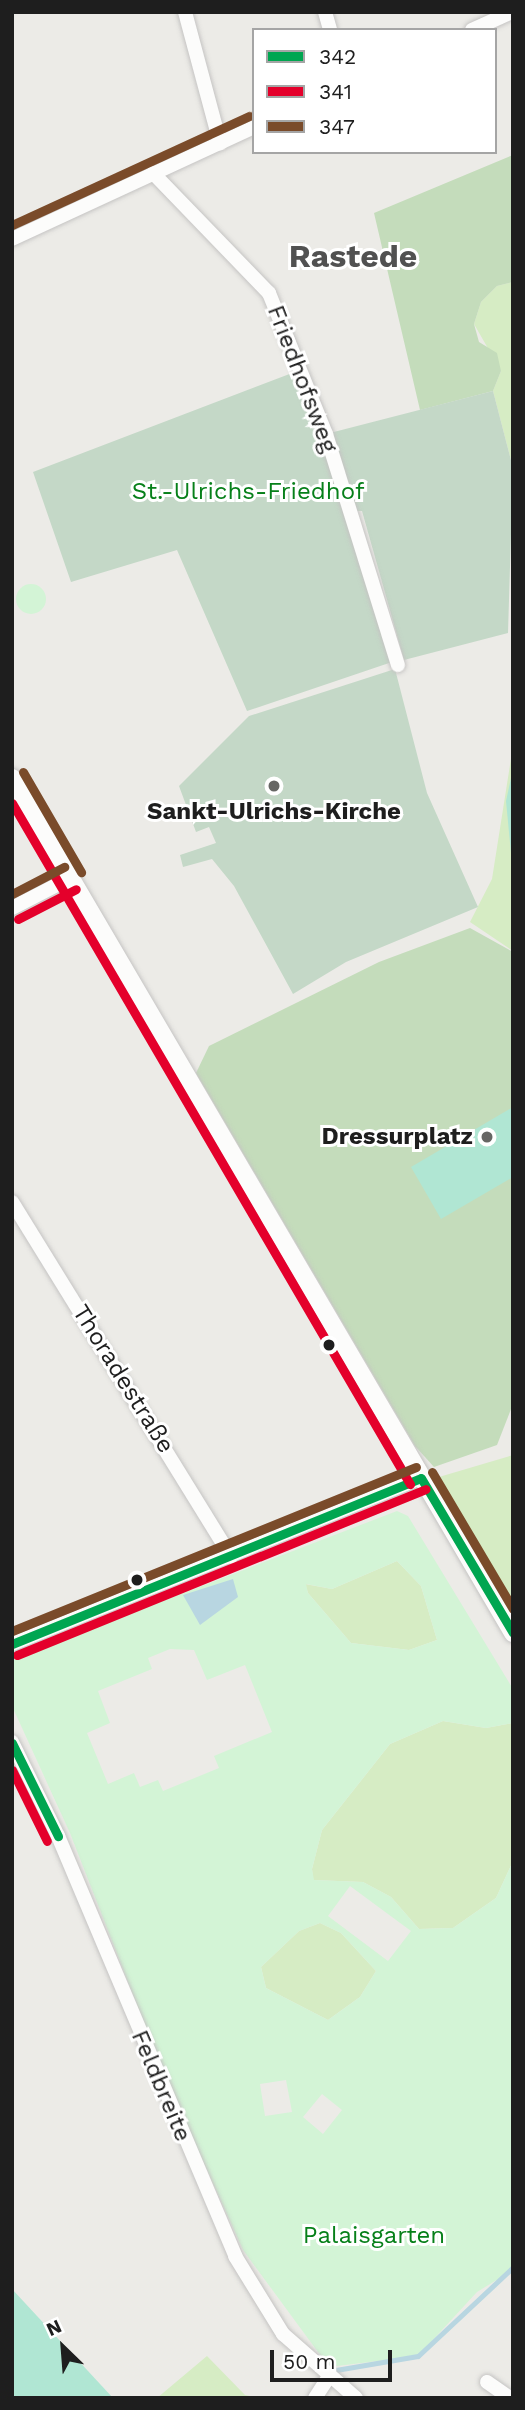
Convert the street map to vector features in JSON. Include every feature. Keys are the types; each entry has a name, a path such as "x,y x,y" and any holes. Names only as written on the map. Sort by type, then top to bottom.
{"street":[{"path":"185,12 220,143"},
{"path":"477,28 512,12"},
{"path":"12,239 252,128"},
{"name":"Friedhofsweg","path":"153,173 269,293 326,434 398,665"},
{"path":"12,778 513,1633"},
{"path":"12,908 70,878"},
{"name":"Thoradestraße","path":"12,1202 231,1557"},
{"path":"12,1644 421,1478"},
{"name":"Feldbreite","path":"12,1742 58,1836 234,2256 263,2308 328,2378 356,2398"},
{"path":"315,2398 328,2378"},
{"path":"487,2382 510,2398"}],"green space":[{"path":"513,155 513,282 497,286 481,302 474,324 479,342 497,353 501,371 493,391 420,410 374,213"},
{"path":"513,282 513,468 493,391 501,371 474,324 481,302 497,286"},
{"name":"St.-Ulrichs-Friedhof","path":"300,370 326,434 493,391 513,468 508,633 404,660 362,511 349,511 392,662 247,711 177,550 71,582 33,472"},
{"path":"31,584 42,588 46,599 42,610 31,614 20,610 16,599 20,588"},
{"path":"395,669 427,793 478,907 346,962 293,994 234,886 212,859 183,867 180,855 216,843 209,827 196,832 179,786 249,716"},
{"path":"513,746 513,951 470,922 492,879"},
{"path":"513,769 513,874 506,801"},
{"path":"470,928 513,952 513,1404 497,1445 434,1467 415,1446 196,1073 209,1046 379,962"},
{"name":"Dressurplatz","path":"513,1107 513,1177 441,1219 411,1167"},
{"path":"513,1455 513,1602 439,1477"},
{"name":"Palaisgarten","path":"397,1511 408,1516 513,1689 513,1723 486,1728 443,1721 390,1744 322,1830 312,1869 314,1880 363,1882 391,1897 419,1929 453,1928 496,1898 513,1861 513,2270 477,2292 418,2356 329,2367 243,2250 163,2072 70,1833 12,1706 12,1659","holes":["397,1561 421,1586 437,1640 409,1650 351,1643 308,1593 306,1584 332,1589","170,1649 194,1650 207,1680 245,1665 272,1732 214,1756 219,1768 163,1791 158,1780 140,1787 134,1773 108,1784 87,1733 110,1723 98,1691 152,1669 148,1658","350,1886 411,1931 388,1961 328,1916","320,1923 341,1933 376,1971 360,1997 328,2020 266,1988 261,1967 299,1931","286,2080 292,2112 265,2116 260,2084","322,2094 342,2110 323,2134 303,2117"]},
{"path":"397,1561 421,1586 437,1640 409,1650 351,1643 308,1593 305,1584 332,1589"},
{"path":"443,1721 486,1728 513,1723 513,1861 496,1898 453,1928 419,1929 391,1897 363,1882 313,1880 312,1869 322,1830 390,1744"},
{"path":"320,1923 341,1933 376,1971 360,1997 328,2020 266,1988 261,1967 299,1931"},
{"path":"12,2289 113,2398 12,2398"},
{"path":"207,2356 245,2395 259,2398 157,2398"}],"water":[{"path":"233,1579 238,1597 200,1625 183,1595"}],"waterway":[{"path":"330,2371 418,2356 513,2267"}],"transit line":[{"name":"347","path":"12,225 249,116"},
{"name":"347","path":"23,772 81,872"},
{"name":"341","path":"12,803 410,1484"},
{"name":"347","path":"12,894 64,867"},
{"name":"341","path":"18,919 76,889"},
{"name":"347","path":"12,1631 416,1467"},
{"name":"347","path":"432,1472 513,1609"},
{"name":"342","path":"421,1478 513,1633"},
{"name":"342","path":"12,1644 421,1478"},
{"name":"341","path":"17,1655 426,1489"},
{"name":"342","path":"12,1743 58,1836"},
{"name":"341","path":"12,1770 47,1841"}],"place":[{"name":"Sankt-Ulrichs-Kirche","path":"274,786"},
{"name":"Dressurplatz","path":"487,1137"}],"district":[{"name":"Rastede","path":"353,256"}]}
